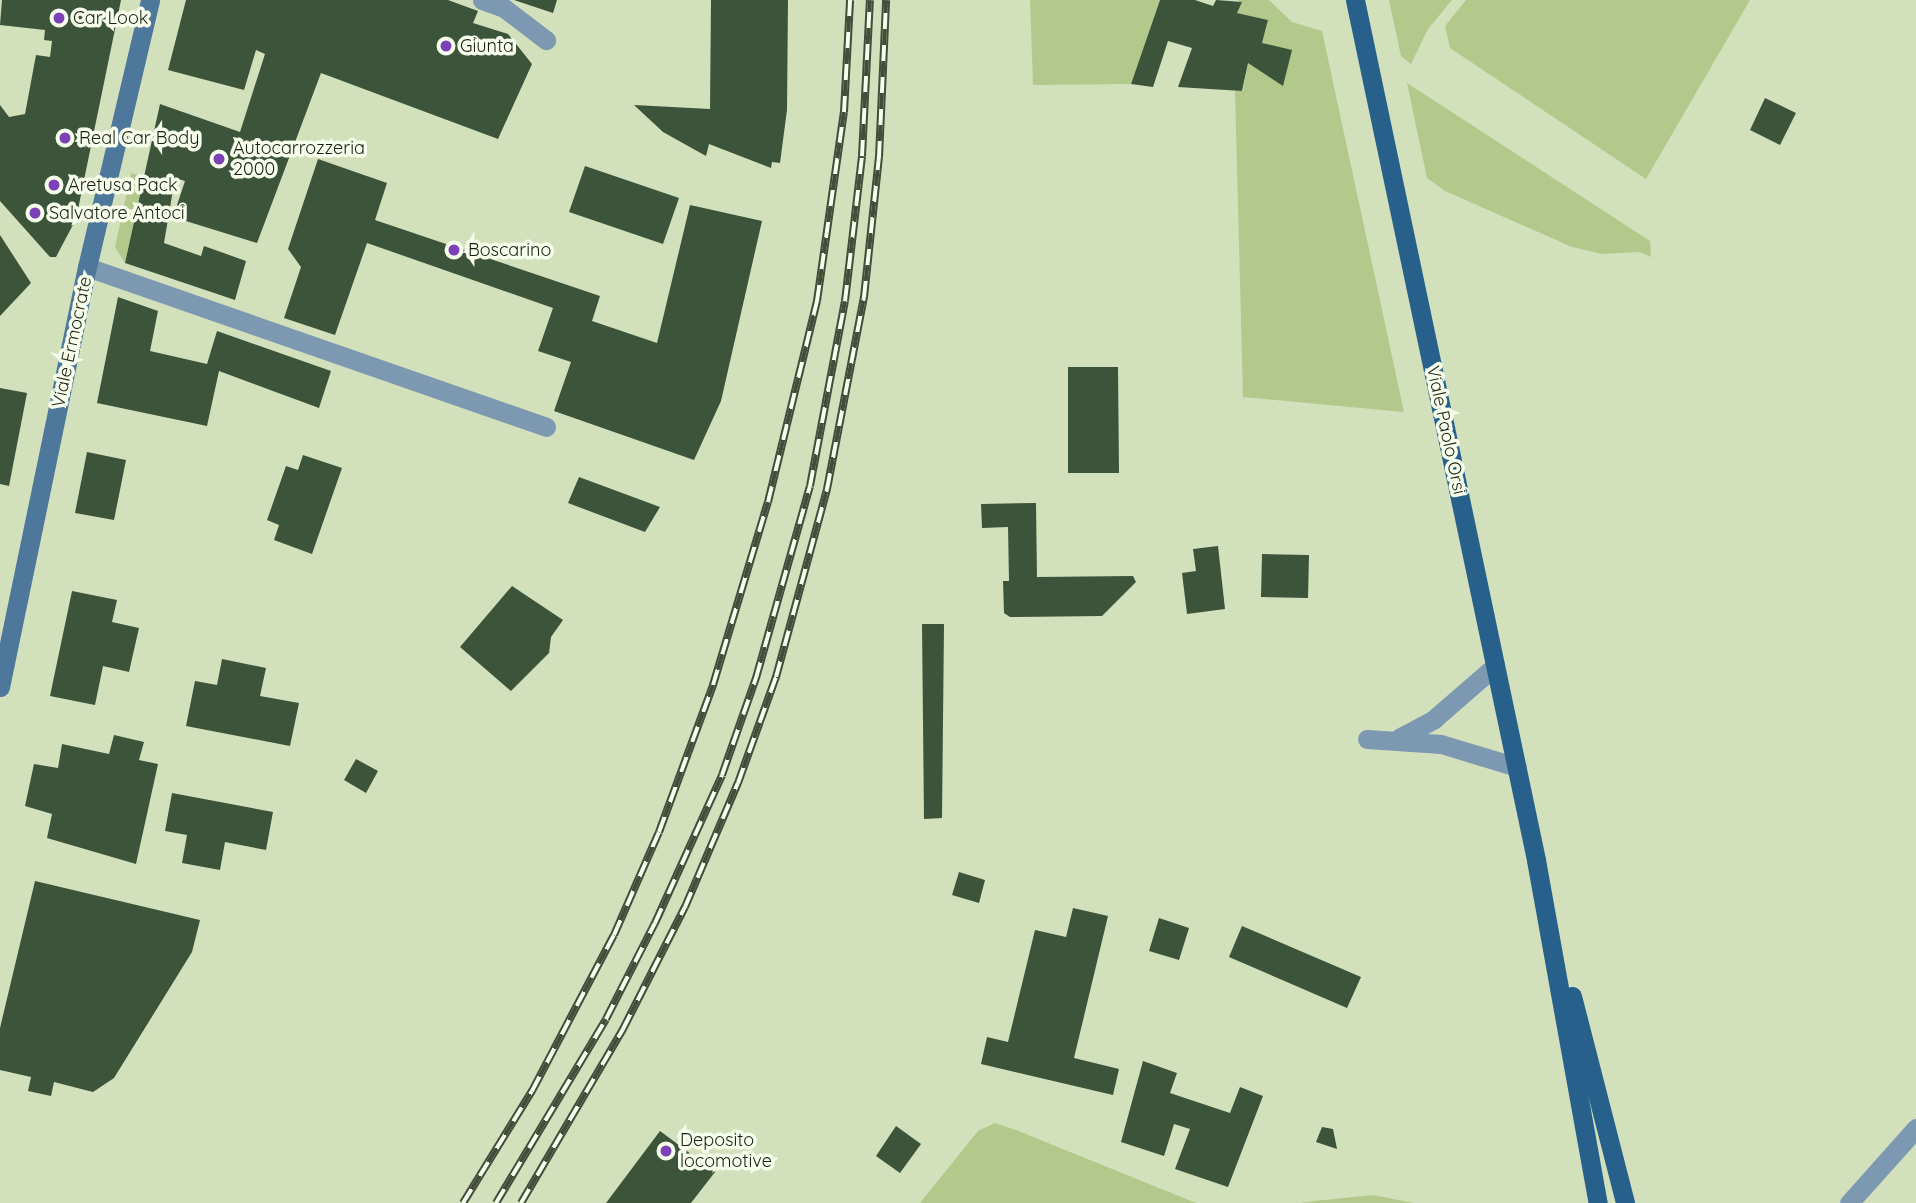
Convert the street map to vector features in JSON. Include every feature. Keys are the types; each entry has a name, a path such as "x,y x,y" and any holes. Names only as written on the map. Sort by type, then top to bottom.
{"main road":[{"name":"Viale Ermocrate","path":"0,687 87,267 150,0"},
{"name":"Viale Paolo Orsi","path":"1355,0 1536,860"},
{"path":"1536,860 1598,1203"},
{"path":"1536,860 1625,1203"}],"street":[{"path":"482,0 502,4 546,40"},
{"path":"87,267 546,426"},
{"path":"1399,738 1434,719 1495,666"},
{"path":"1367,739 1399,738 1452,747 1517,767"},
{"path":"1849,1203 1916,1128"}],"green space":[{"path":"1030,0 1160,0 1131,84 1033,85"},
{"path":"1237,0 1269,0 1292,22 1322,31 1404,412 1243,397 1235,91 1243,91 1248,63 1283,85 1291,51 1262,43 1268,20 1237,13 1241,2"},
{"path":"1389,0 1452,0 1428,29 1411,64 1401,56"},
{"path":"1466,0 1750,0 1646,179 1450,48 1445,26"},
{"path":"1407,83 1650,241 1651,257 1640,252 1602,254 1572,247 1445,191 1427,178"},
{"path":"131,173 144,176 125,263 115,247"},
{"path":"995,1123 1196,1203 920,1203 978,1131"},
{"path":"1373,1195 1413,1203 1300,1203 1314,1201"}],"building":[{"path":"2,0 121,0 76,219 56,257 50,257 0,201 0,105 9,117 25,114 36,55 50,57 52,41 44,40 45,30 0,25"},
{"path":"186,0 448,0 478,11 473,23 508,34 532,64 498,139 321,73 257,243 173,217 185,181 175,178 164,243 201,256 204,246 246,261 235,300 125,263 160,104 240,132 265,54 256,50 244,90 168,70"},
{"path":"514,0 557,0 553,13"},
{"path":"711,0 788,0 787,110 780,163 772,162 771,168 709,144 706,156 663,132 634,105 710,109"},
{"path":"1160,0 1195,0 1213,6 1216,0 1242,2 1237,13 1268,20 1262,43 1292,50 1283,86 1248,63 1242,91 1178,87 1192,48 1168,41 1153,87 1131,84"},
{"path":"1765,98 1796,113 1780,145 1750,130"},
{"path":"318,159 387,183 375,220 600,296 592,321 657,343 690,205 762,221 721,401 694,460 554,411 571,362 538,351 553,308 367,243 335,335 284,318 301,267 288,249"},
{"path":"585,166 679,198 663,244 569,212"},
{"path":"0,235 31,283 0,316"},
{"path":"118,297 158,311 150,351 207,364 217,331 331,371 319,408 219,371 207,426 97,403"},
{"path":"1068,367 1118,367 1119,473 1068,473"},
{"path":"0,388 27,393 9,486 0,484"},
{"path":"87,452 126,460 114,520 75,513"},
{"path":"303,455 342,468 312,554 274,540 279,525 267,520 286,466 298,470"},
{"path":"579,477 660,507 645,532 568,503"},
{"path":"1036,503 1037,577 1133,576 1136,582 1102,616 1010,617 1004,613 1003,581 1009,581 1008,527 982,528 981,504"},
{"path":"1218,546 1225,609 1187,614 1182,573 1196,571 1193,549"},
{"path":"1262,554 1309,555 1308,598 1261,597"},
{"path":"512,586 563,620 551,637 549,653 511,691 460,647"},
{"path":"72,591 117,600 112,622 139,628 129,672 103,666 95,705 50,696"},
{"path":"922,624 944,624 942,818 924,819"},
{"path":"222,659 266,668 260,696 299,703 290,746 186,726 195,681 217,685"},
{"path":"114,735 144,742 139,760 158,764 136,864 47,838 52,814 25,806 34,764 58,768 62,744 109,754"},
{"path":"356,759 378,771 366,793 344,780"},
{"path":"172,793 273,812 266,850 225,842 220,870 182,863 187,835 165,831"},
{"path":"959,872 985,880 979,903 952,895"},
{"path":"35,881 200,920 192,952 114,1078 93,1092 54,1082 51,1096 28,1091 31,1077 0,1070 0,1028"},
{"path":"1073,908 1108,916 1074,1058 1119,1069 1113,1095 981,1064 987,1037 1008,1042 1035,930 1066,937"},
{"path":"1159,918 1189,928 1179,960 1149,951"},
{"path":"1242,926 1361,977 1347,1008 1229,957"},
{"path":"1143,1061 1177,1073 1170,1093 1230,1113 1240,1087 1263,1096 1228,1187 1175,1169 1190,1129 1174,1124 1164,1156 1121,1142"},
{"path":"896,1126 921,1144 900,1173 876,1156"},
{"path":"1322,1127 1333,1129 1337,1149 1316,1142"},
{"name":"Deposito locomotive","path":"660,1131 715,1172 691,1203 606,1203"}],"railway":[{"path":"463,1203 532,1091 614,935 659,832 713,685 768,502 817,301 844,112 850,0"},
{"path":"496,1203 606,1019 655,923 722,775 756,678 810,486 845,301 862,156 870,0"},
{"path":"521,1203 623,1029 685,907 738,783 776,677 827,489 864,297 879,157 886,0"}],"place":[{"name":"Car Look","path":"59,18"},
{"name":"Giunta","path":"446,46"},
{"name":"Real Car Body","path":"65,138"},
{"name":"Autocarrozzeria 2000","path":"219,159"},
{"name":"Aretusa Pack","path":"54,185"},
{"name":"Salvatore Antoci","path":"35,213"},
{"name":"Boscarino","path":"454,250"},
{"name":"Deposito locomotive","path":"666,1151"}]}
